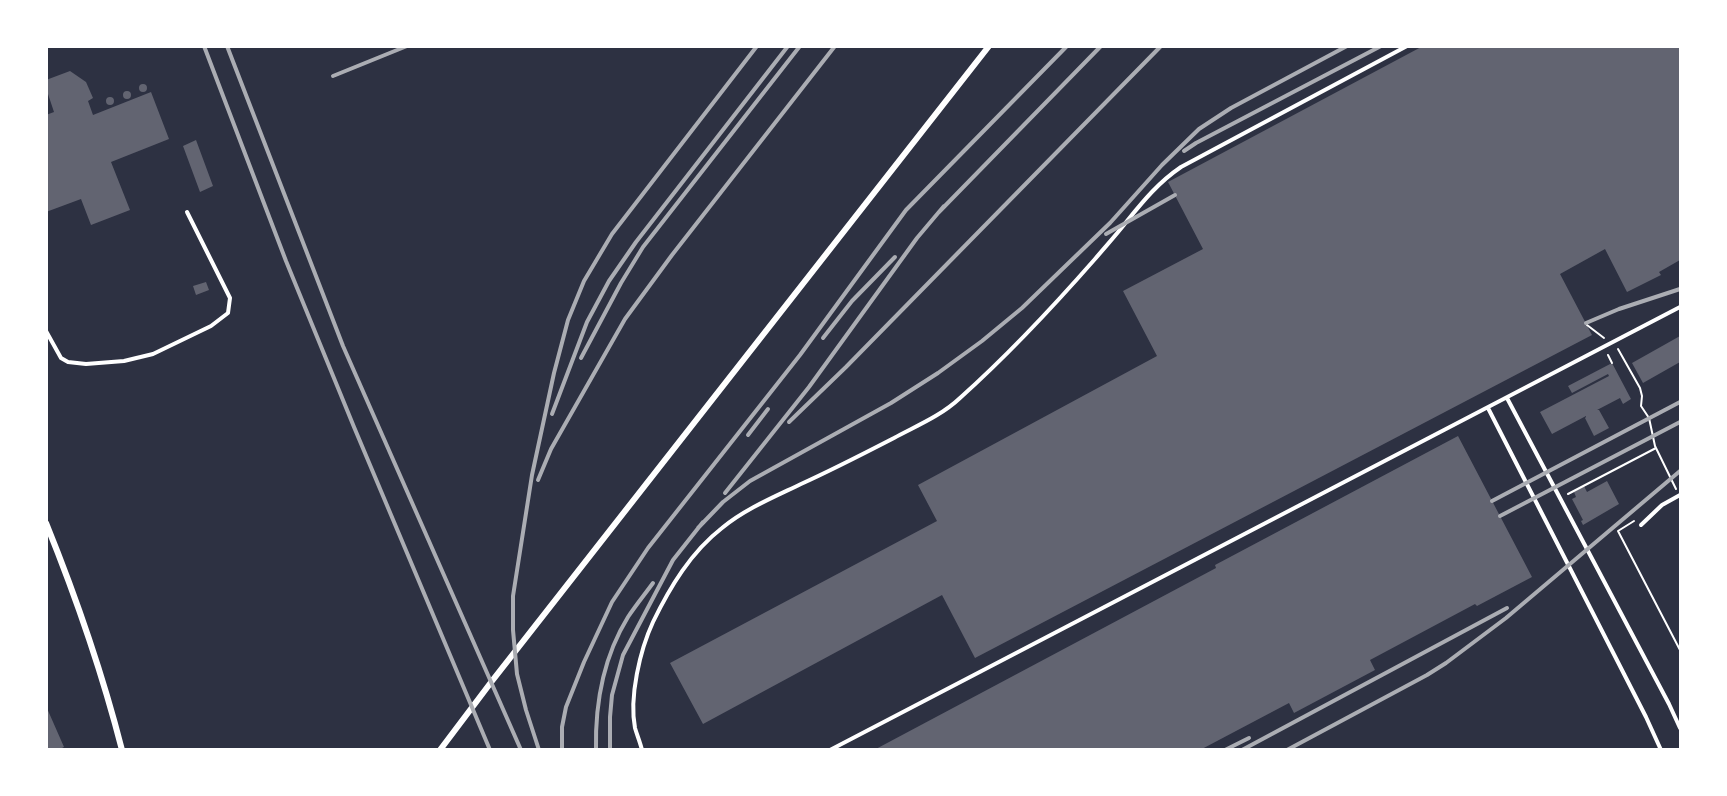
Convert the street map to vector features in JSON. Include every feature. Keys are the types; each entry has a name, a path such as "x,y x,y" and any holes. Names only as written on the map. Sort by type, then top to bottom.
{"street":[{"path":"440,750 989,46"},
{"path":"46,523 90,639 122,750"}],"lane":[{"path":"642,750 635,726 634,692 640,657 661,606 687,565 705,543 740,515 876,448 933,418 957,401 1015,347 1165,177 1407,46"},
{"path":"46,331 61,358 68,362 124,361 153,354 211,326 228,313 230,298 187,212"},
{"path":"830,750 1680,308"},
{"path":"1506,398 1679,720 1680,728"},
{"path":"1488,408 1661,750"},
{"path":"1641,525 1662,505 1680,495"}],"path":[{"path":"1587,325 1620,350 1640,387 1641,406 1648,418 1656,448 1676,489"},
{"path":"1568,494 1656,448"},
{"path":"1638,517 1618,531 1680,650"}],"building":[{"path":"1423,46 1680,46 1680,260 1659,272 1661,275 1627,292 1605,249 1560,274 1592,335 975,658 942,595 703,724 670,663 937,521 918,485 1157,356 1123,291 1203,249 1168,182"},
{"path":"70,71 86,82 93,98 88,101 93,115 151,92 169,139 111,162 130,210 91,225 81,199 46,212 46,115 54,112 48,94 46,94 46,80"},
{"path":"143,84 147,88 143,92 139,88"},
{"path":"127,91 131,95 127,99 123,95"},
{"path":"110,97 114,101 110,105 106,101"},
{"path":"196,140 213,186 200,192 183,146"},
{"path":"206,282 209,290 196,295 193,286"},
{"path":"1680,336 1680,362 1643,383 1632,363"},
{"path":"1612,363 1631,399 1623,404 1620,398 1597,410 1609,428 1594,436 1586,416 1552,434 1540,412 1609,376 1608,374 1572,393 1568,386"},
{"path":"1458,436 1532,577 1477,606 1475,604 1370,660 1375,670 1294,713 1289,703 1200,750 874,750 1216,568 1215,565"},
{"path":"1607,481 1619,504 1583,525 1581,521 1583,520 1572,499 1576,497 1574,492 1584,486 1587,492"},
{"path":"46,706 64,747 58,750 46,750"}],"railway":[{"path":"204,46 286,261 490,750"},
{"path":"227,46 343,346 521,750"},
{"path":"333,76 407,46"},
{"path":"539,750 517,674 513,596 532,475 568,320 584,281 612,234 757,46"},
{"path":"552,414 587,322 609,281 636,242 788,46"},
{"path":"581,358 643,247 800,46"},
{"path":"538,480 551,449 625,319 835,46"},
{"path":"562,750 562,727 566,707 584,662 612,602 648,548 800,355 906,210 1067,46"},
{"path":"939,212 1101,46"},
{"path":"789,422 846,367 1161,46"},
{"path":"698,528 723,502 750,481 891,403 982,341 1022,308 1110,223 1162,165 1199,129 1231,108 1347,46"},
{"path":"1184,151 1381,46"},
{"path":"1106,234 1175,195"},
{"path":"725,493 809,387 917,238 944,206"},
{"path":"823,338 852,301 895,257"},
{"path":"1586,323 1619,309 1680,289"},
{"path":"1492,501 1680,402"},
{"path":"748,435 768,409"},
{"path":"1500,516 1680,422"},
{"path":"1287,750 1446,663 1506,618 1680,471"},
{"path":"610,750 612,695 623,655 673,560 703,522"},
{"path":"596,750 599,698 607,664 628,617 653,583"},
{"path":"1242,750 1507,608"},
{"path":"1225,750 1249,738"}]}
